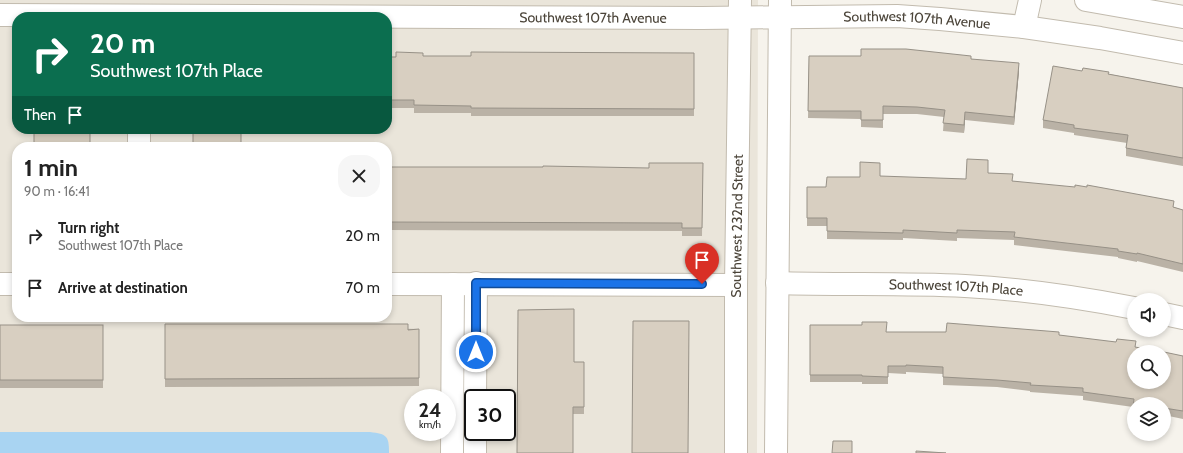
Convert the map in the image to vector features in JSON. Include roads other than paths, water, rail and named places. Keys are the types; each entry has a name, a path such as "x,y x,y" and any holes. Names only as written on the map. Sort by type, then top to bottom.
{"street":[{"path":"1024,27 1030,0"},
{"path":"1086,0 1183,17"},
{"name":"Southwest 232nd Street","path":"736,453 736,285 740,8"},
{"path":"776,453 780,8"},
{"name":"Southwest 107th Avenue","path":"104,12 780,8 955,20 1024,27 1107,39 1183,53"},
{"name":"Southwest 107th Avenue","path":"0,15 12,15"},
{"path":"476,283 476,389"},
{"path":"392,284 476,283 736,285"},
{"name":"Southwest 107th Place","path":"777,283 932,285 1009,289 1048,293 1127,307"},
{"path":"0,284 12,284"},
{"path":"452,453 453,284"},
{"path":"1171,315 1183,318"},
{"path":"475,441 475,453"}],"water":[{"path":"0,432 370,432 386,437 389,453 0,453"}]}
